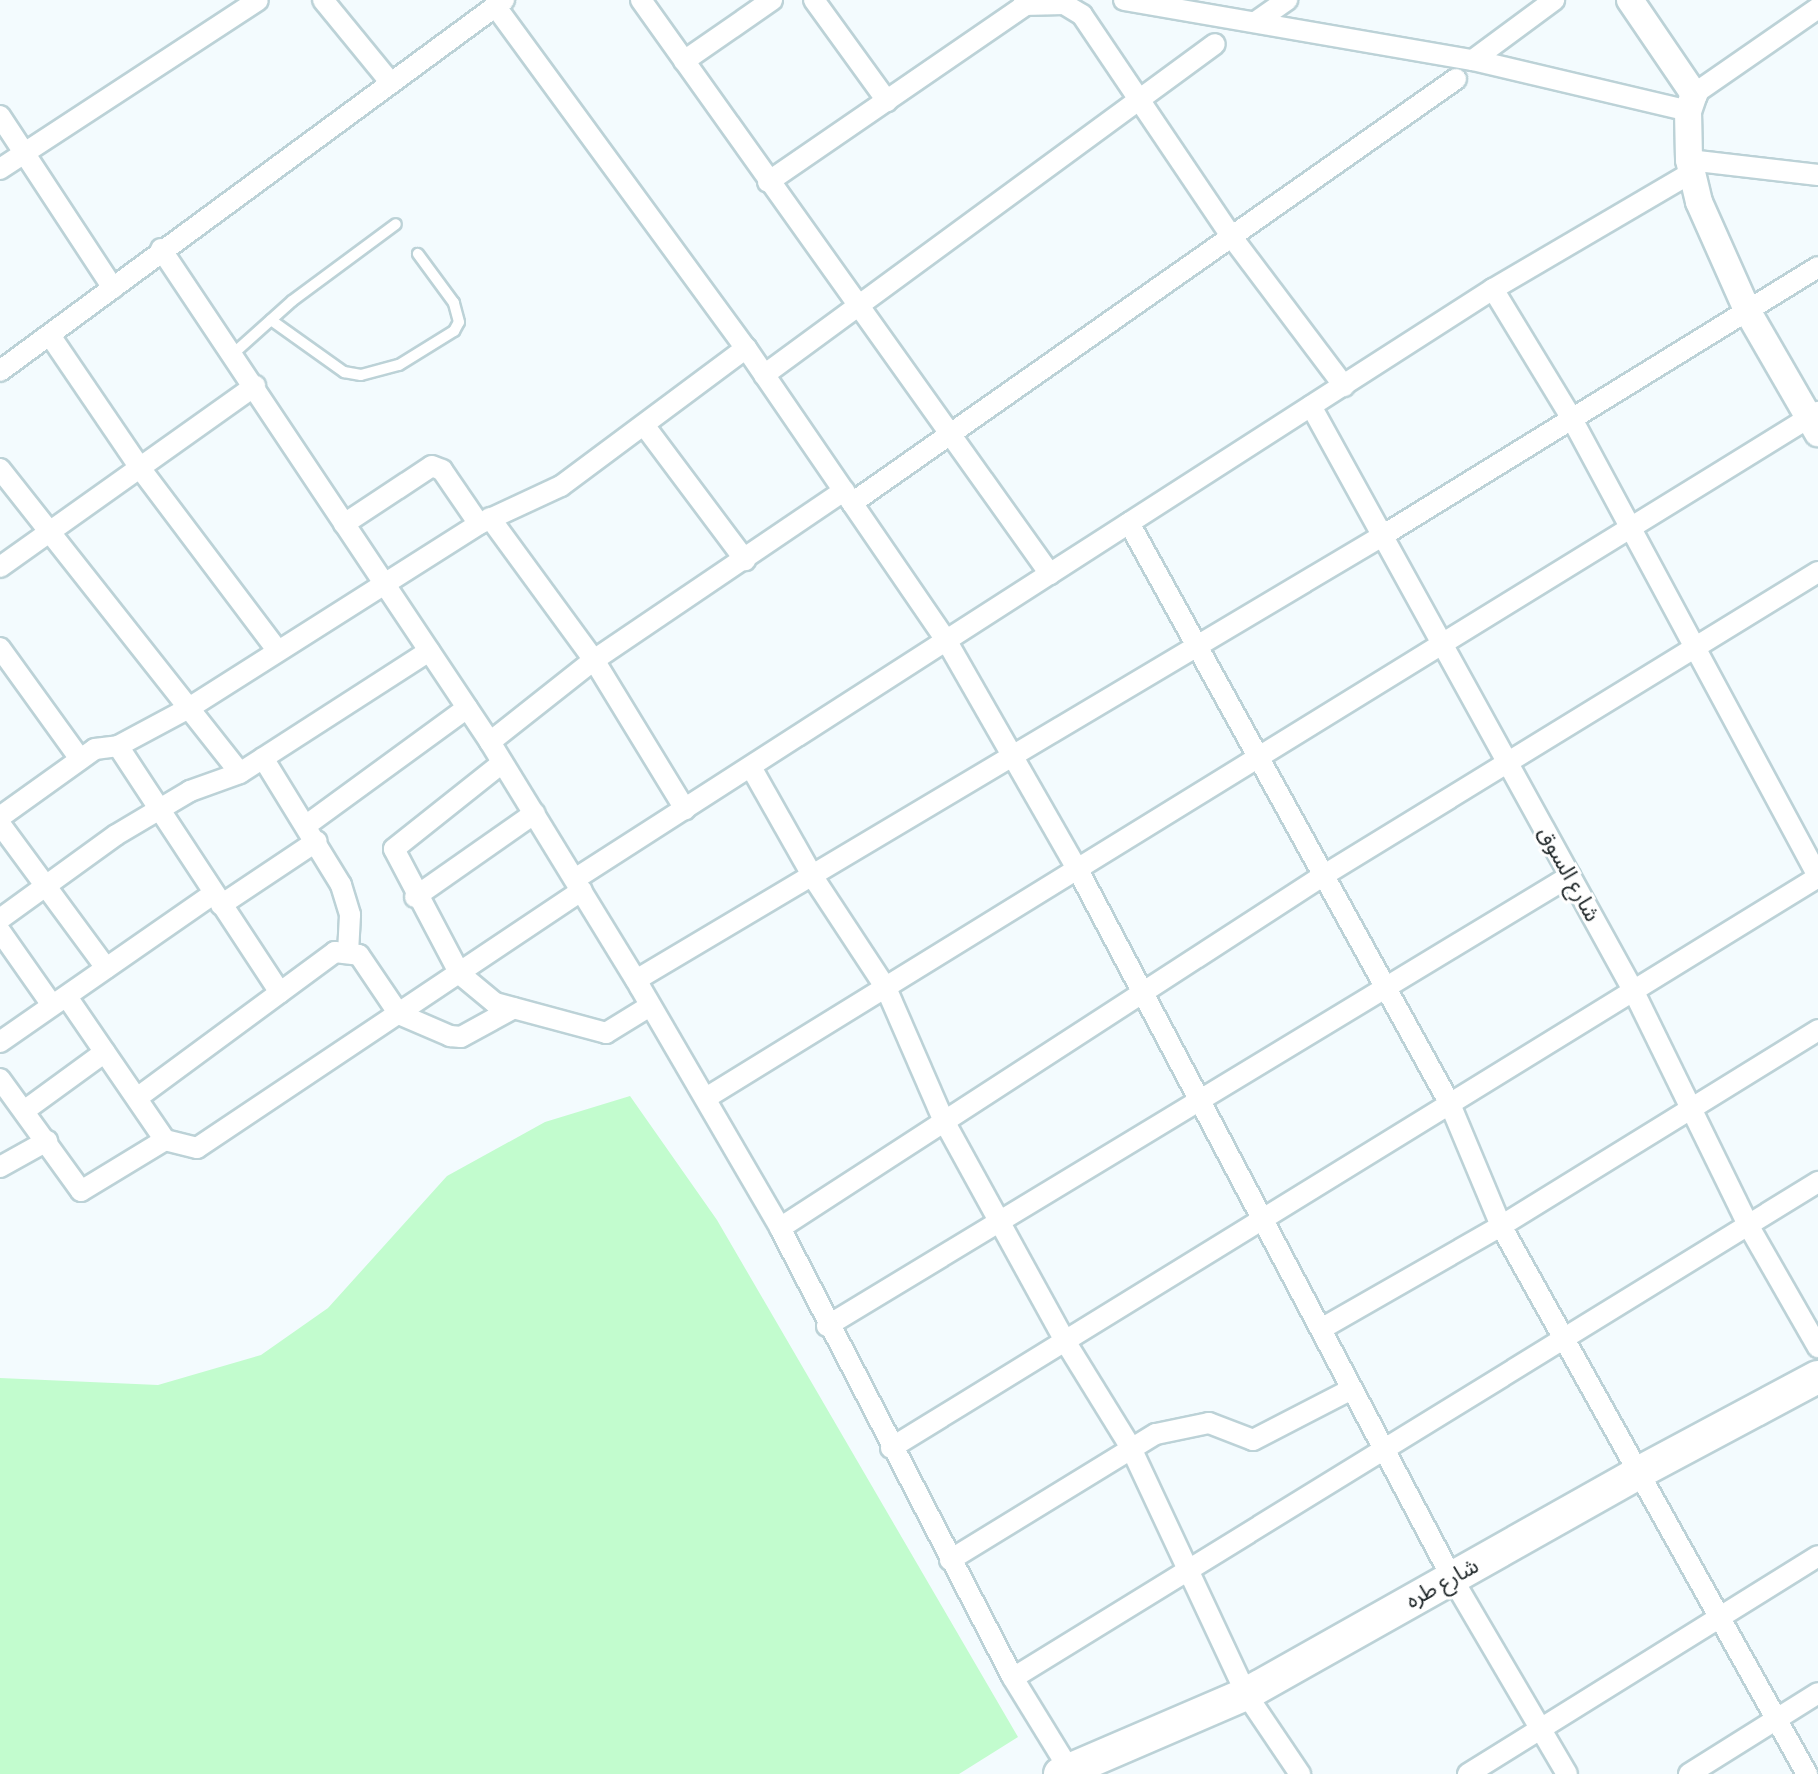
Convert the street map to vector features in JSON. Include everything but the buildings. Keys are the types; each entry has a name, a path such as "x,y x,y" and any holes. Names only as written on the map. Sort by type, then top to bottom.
{"main road":[{"name":"شارع طره","path":"1064,1772 1246,1694 1636,1474 1818,1377"}],"street":[{"path":"0,169 258,0"},
{"path":"323,0 391,83"},
{"path":"641,0 1050,574"},
{"path":"684,61 772,0"},
{"path":"814,0 887,101"},
{"path":"1124,0 1257,21 1691,102 1818,8 1812,0"},
{"path":"1257,21 1287,0"},
{"path":"1473,60 1554,0"},
{"path":"706,1098 1079,872 1440,644 1815,421 1748,312 1690,167 1691,102 1630,0"},
{"path":"0,371 51,337 161,249 500,3 746,348 946,640 1079,872 1260,1222 1321,1329 1452,1578 1567,1774"},
{"path":"768,182 1028,3 1074,8 1231,236 1344,386"},
{"path":"764,375 1215,44"},
{"path":"490,742 594,660 745,560 949,433 1456,79"},
{"path":"0,116 113,288"},
{"path":"0,931 105,1052 165,1140 197,1148 460,974 578,884 685,809 752,769 946,640 1493,289 1690,167 1818,175"},
{"path":"161,249 234,353 490,742 706,1098 780,1228 827,1326 1064,1772"},
{"path":"636,980 1382,536 1818,267"},
{"path":"891,1448 1818,877 1572,419 1493,289"},
{"path":"51,337 140,468 278,651"},
{"path":"0,817 95,749 118,746 189,708 383,582 484,521 561,486 746,348"},
{"path":"0,567 255,386"},
{"name":"شارع السوق","path":"1311,406 1633,990 1748,1225 1818,1347"},
{"path":"644,425 745,560"},
{"path":"344,524 432,466 442,470 594,660 685,809"},
{"path":"0,469 240,773"},
{"path":"1129,523 1256,760 1450,1104 1501,1226 1566,1339 1636,1474 1721,1615 1807,1774"},
{"path":"780,1228 1142,990 1818,572"},
{"path":"0,648 80,759"},
{"path":"0,919 190,791 240,773 429,651"},
{"path":"0,1042 106,968 217,899 312,833 467,708"},
{"path":"118,746 280,993"},
{"path":"263,758 312,833 350,915 348,950"},
{"path":"502,763 398,842 394,849 415,897 460,974 481,997 606,1033 650,1006"},
{"path":"752,769 813,877 886,988 943,1119 1065,1341 1131,1448 1246,1694 1300,1774"},
{"path":"415,897 535,813"},
{"path":"0,824 106,968"},
{"path":"827,1326 1000,1225 1570,876"},
{"path":"137,1098 335,952 348,950 359,955 399,1014 461,1037 514,1008"},
{"path":"1321,1329 1501,1226 1818,1030"},
{"path":"24,1111 105,1052"},
{"path":"0,1079 81,1191 165,1140"},
{"path":"0,1167 47,1141"},
{"path":"1013,1678 1386,1452 1818,1182"},
{"path":"950,1560 1131,1448 1199,1422 1253,1440 1352,1389"},
{"path":"1468,1774 1818,1556"},
{"path":"1689,1774 1818,1693"}],"lane":[{"path":"234,353 271,320 396,224"},
{"path":"271,320 344,372 361,375 399,365 454,331 459,322 454,303 418,254"}],"green space":[{"path":"630,1096 717,1220 1018,1737 959,1774 0,1774 0,1378 158,1385 261,1355 328,1308 447,1176 545,1122"}]}
